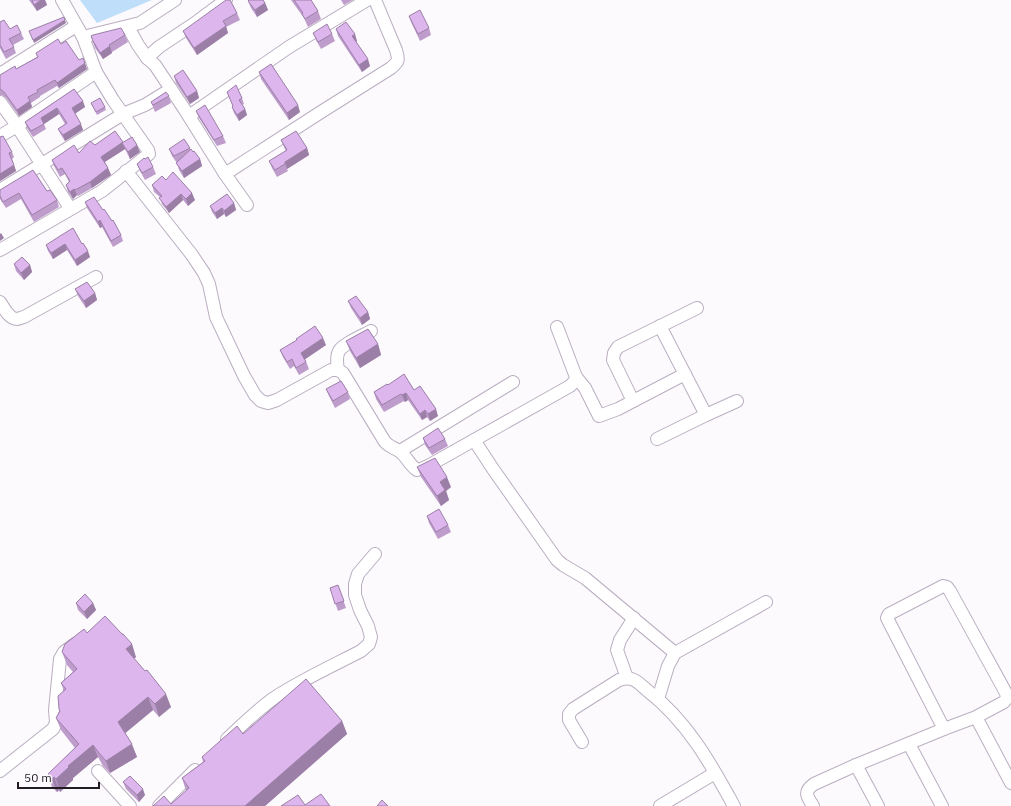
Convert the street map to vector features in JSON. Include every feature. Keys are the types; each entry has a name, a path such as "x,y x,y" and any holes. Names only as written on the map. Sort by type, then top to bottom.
{"street":[{"path":"0,250 70,208 102,191 149,154 148,150 113,100 96,72 83,37 62,0"},
{"path":"83,37 140,23 175,0"},
{"path":"147,58 159,47 226,0"},
{"path":"189,116 289,47 367,0"},
{"path":"225,174 397,63 398,58 396,50 375,0"},
{"path":"0,74 76,26"},
{"path":"128,26 138,45 147,58 155,65 225,174 247,205"},
{"path":"0,136 96,72"},
{"path":"0,190 123,114 146,105 171,89"},
{"path":"0,102 70,208"},
{"path":"126,171 192,255 204,273 209,284 216,317 244,376 255,395 261,401 268,403 277,400 332,370 338,370 343,373 385,442 389,447 400,451 413,468 417,470 428,466 570,386 575,381 576,377"},
{"path":"0,302 11,317 17,319 24,317 96,277"},
{"path":"633,400 613,360 614,353 618,347 697,308"},
{"path":"660,326 706,415"},
{"path":"557,327 576,377 585,388 599,416 618,409 685,374"},
{"path":"338,370 337,356 339,350 371,331"},
{"path":"400,451 513,382"},
{"path":"657,439 737,401"},
{"path":"474,440 557,560 585,578 675,653"},
{"path":"221,744 252,716 274,699 308,678 361,651 369,644 372,637 355,596 355,584 358,574 375,554"},
{"path":"813,806 807,796 807,791 814,784 856,765 976,717 1004,702 1007,698 1006,693 950,592 947,587 943,586 888,614 887,618 944,729"},
{"path":"658,699 668,666 675,653 766,602"},
{"path":"627,678 618,650 620,640 634,618"},
{"path":"0,772 53,728 56,723 55,710 60,659 64,652 82,638"},
{"path":"582,742 570,720 569,714 573,709 619,680 627,678 632,679 672,712 694,739 734,806"},
{"path":"976,717 1011,784"},
{"path":"909,744 942,806"},
{"path":"159,806 205,760"},
{"path":"856,765 878,806"},
{"path":"98,772 130,806"},
{"path":"660,806 715,773"}],"water":[{"path":"80,0 152,0 97,23"}],"building":[{"path":"32,0 41,0 34,5"},
{"path":"226,0 230,0 237,13 223,21 226,26 194,48 183,31"},
{"path":"263,0 265,3 255,10 248,1"},
{"path":"294,0 311,0 318,11 305,19 302,14 303,13"},
{"path":"420,10 429,28 418,34 409,16"},
{"path":"64,17 65,20 33,40 29,31"},
{"path":"4,20 10,29 17,25 21,33 9,39 14,47 4,52 0,45 0,22"},
{"path":"346,22 355,34 352,36 368,59 359,65 336,29"},
{"path":"327,24 332,34 318,42 313,33"},
{"path":"121,28 125,35 109,45 110,46 100,53 91,36"},
{"path":"58,39 61,44 66,41 79,60 83,58 85,63 57,83 55,80 37,90 38,92 28,97 30,101 17,110 4,92 0,89 0,75 15,66 16,69 38,57 36,53"},
{"path":"271,64 298,105 287,113 259,72"},
{"path":"183,70 197,91 187,97 174,76"},
{"path":"236,85 242,98 239,100 245,109 237,115 232,107 233,106 227,92"},
{"path":"74,89 83,101 72,108 81,124 63,135 58,129 67,123 57,108 41,118 44,124 31,131 25,122"},
{"path":"166,92 169,96 153,105 151,102"},
{"path":"100,98 105,107 96,112 91,103"},
{"path":"205,105 223,136 214,140 196,111"},
{"path":"115,131 123,142 101,157 108,168 90,182 70,192 66,185 70,181 62,168 58,170 52,160 74,145 79,153 90,141 95,145"},
{"path":"296,131 307,148 275,170 269,161 287,150 281,140"},
{"path":"3,136 12,152 9,153 14,165 0,174 0,137"},
{"path":"132,137 137,145 128,152 122,143"},
{"path":"184,139 190,148 174,156 169,149"},
{"path":"191,149 200,159 182,171 176,163"},
{"path":"148,157 153,167 142,173 137,164 144,158 145,159"},
{"path":"33,170 47,191 50,190 57,200 32,215 19,193 3,202 0,196 0,190"},
{"path":"173,172 192,193 186,199 181,194 166,207 159,198 162,196 152,185 162,176 166,180"},
{"path":"227,194 234,203 224,211 222,208 215,213 210,206"},
{"path":"94,197 112,221 113,220 121,235 111,241 100,220 98,222 85,202"},
{"path":"73,228 82,244 83,243 88,251 75,260 65,244 51,253 46,245"},
{"path":"22,257 30,265 21,273 14,264"},
{"path":"87,282 95,293 84,301 75,289"},
{"path":"356,296 368,312 360,318 348,301"},
{"path":"315,326 323,338 301,353 306,362 296,368 292,359 287,362 280,350 297,340 296,339"},
{"path":"368,329 378,344 356,358 346,341"},
{"path":"404,374 414,390 420,386 436,409 428,414 425,410 420,414 406,393 401,394 382,405 374,392 387,384 388,385"},
{"path":"341,381 348,392 333,401 326,389"},
{"path":"438,428 445,439 429,448 423,438"},
{"path":"435,458 447,477 440,482 445,490 437,496 417,467"},
{"path":"439,509 448,525 436,532 427,516"},
{"path":"338,585 344,601 335,604 330,588"},
{"path":"85,594 93,603 84,612 76,603"},
{"path":"105,616 132,644 126,649 145,671 147,670 166,694 155,704 148,697 118,722 132,744 106,761 93,745 68,766 69,767 56,779 54,777 52,779 48,774 79,744 56,718 60,711 58,696 66,689 61,683 77,669 62,652 65,644 84,629 87,633"},
{"path":"306,679 342,721 245,806 153,806 164,796 171,804 189,788 182,778 205,761 202,757 237,726 243,734"},
{"path":"130,776 143,789 137,795 123,782"},
{"path":"321,794 330,806 281,806 298,795 305,805"},
{"path":"382,800 388,806 377,806"}]}
